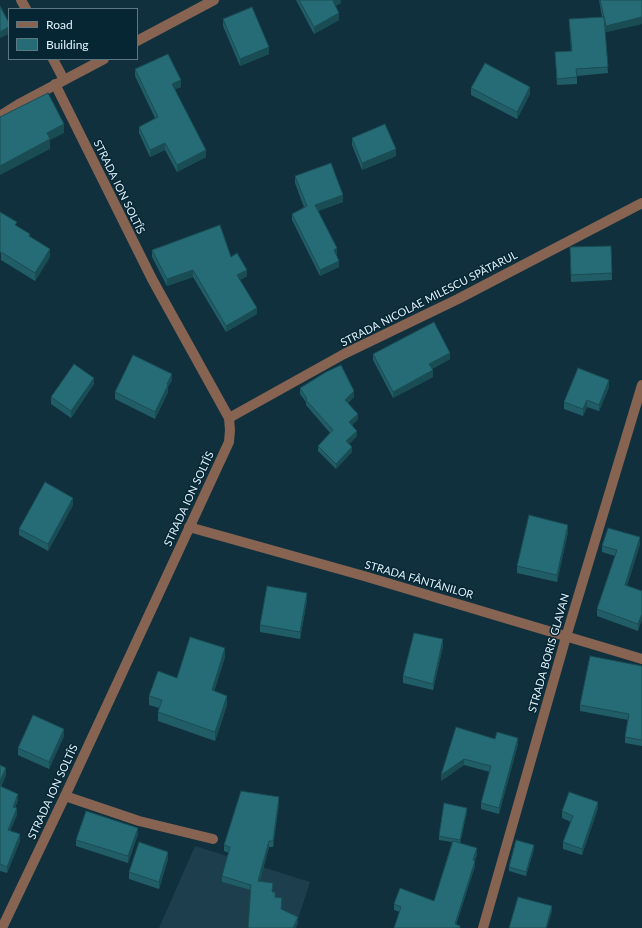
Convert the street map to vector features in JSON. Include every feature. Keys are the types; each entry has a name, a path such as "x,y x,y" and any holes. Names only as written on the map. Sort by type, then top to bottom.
{"street":[{"path":"138,40 214,0"},
{"path":"54,60 64,80"},
{"path":"0,116 18,104 102,60"},
{"name":"STRADA ION SOLTÎS","path":"2,928 229,442 230,430 229,418 152,279 55,84"},
{"name":"STRADA NICOLAE MILESCU SPĂTARUL","path":"229,418 344,354 458,299 642,204"},
{"name":"STRADA BORIS GLAVAN","path":"483,928 566,638 642,385"},
{"name":"STRADA FÂNTÂNILOR","path":"189,527 364,576 566,638 642,659"},
{"path":"64,796 139,821 213,839"}],"shaded area":[{"path":"195,846 310,882 295,928 159,928"}],"building":[{"path":"299,0 335,0 333,1 339,13 314,27"},
{"path":"600,0 642,0 642,17 606,26"},
{"path":"0,6 8,21 8,28 0,32"},
{"path":"252,7 269,47 240,59 223,19"},
{"path":"604,17 608,67 576,69 577,77 557,79 555,52 572,51 569,19"},
{"path":"168,54 181,80 172,84 206,150 177,165 165,143 150,150 139,127 158,117 135,69"},
{"path":"485,63 530,87 517,112 471,88"},
{"path":"48,93 64,124 47,133 50,139 0,166 0,117"},
{"path":"385,124 396,149 362,163 352,138"},
{"path":"331,163 343,195 315,205 337,248 334,250 339,261 320,270 292,214 307,206 295,176"},
{"path":"0,212 17,222 15,225 50,249 35,273 1,252 0,253"},
{"path":"220,225 231,257 237,253 247,270 237,275 257,308 226,326 193,270 167,279 152,250"},
{"path":"611,246 612,273 571,275 570,247"},
{"path":"434,322 450,353 429,364 433,370 393,392 373,354"},
{"path":"133,355 172,374 155,412 115,392"},
{"path":"74,364 94,378 71,411 51,397"},
{"path":"341,365 354,391 345,400 358,414 349,422 357,431 346,441 352,447 336,464 318,446 333,430 306,400 307,399 300,388 326,372"},
{"path":"578,368 609,380 599,405 587,400 583,409 564,402"},
{"path":"45,482 73,498 48,544 19,529"},
{"path":"529,515 568,525 557,575 517,566"},
{"path":"608,528 640,537 625,585 642,591 642,614 638,624 597,609 617,550 602,546"},
{"path":"267,586 307,593 300,632 260,625"},
{"path":"414,633 443,639 433,684 403,676"},
{"path":"190,637 225,648 212,690 227,696 215,732 158,712 162,700 149,696 158,671 177,678"},
{"path":"590,656 642,666 642,740 625,737 629,714 580,705"},
{"path":"33,715 64,729 49,762 18,748"},
{"path":"456,727 495,739 497,732 518,738 499,808 481,803 491,766 464,759 441,775"},
{"path":"0,765 6,768 0,781"},
{"path":"0,786 18,794 13,807 17,808 8,830 20,834 7,867 0,864"},
{"path":"241,791 279,797 273,841 269,841 258,881 273,883 272,892 275,892 275,897 282,898 281,909 298,917 293,928 248,928 251,885 222,876 230,847 224,845"},
{"path":"569,792 598,802 582,849 563,842 573,816 562,811"},
{"path":"444,803 467,808 460,840 439,836"},
{"path":"86,811 138,828 128,856 76,840"},
{"path":"516,840 534,845 526,872 509,867"},
{"path":"453,841 477,848 473,860 475,861 455,924 460,926 460,928 394,928 401,907 394,904 400,888 434,901"},
{"path":"139,842 168,852 159,882 129,872"},
{"path":"518,897 552,906 546,928 509,928"}]}
